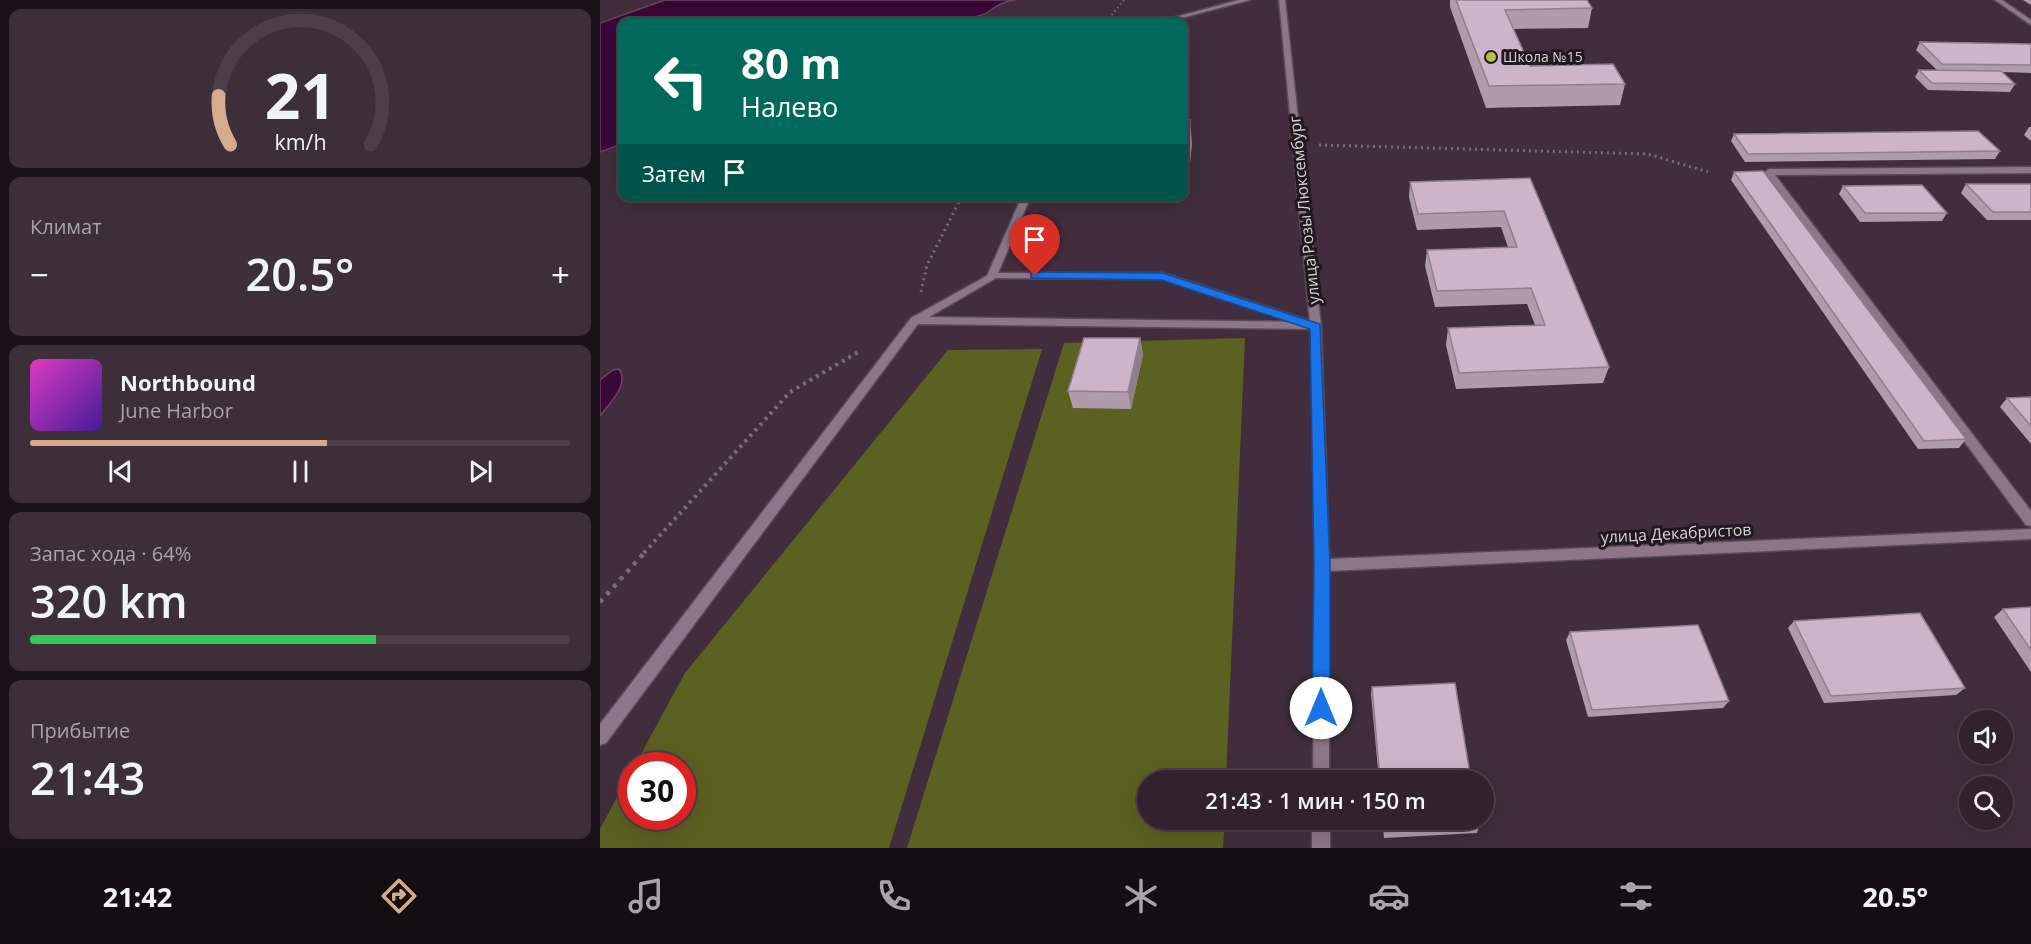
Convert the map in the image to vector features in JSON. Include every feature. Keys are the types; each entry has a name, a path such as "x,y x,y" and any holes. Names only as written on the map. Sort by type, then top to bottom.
{"street":[{"path":"1176,18 1247,0"},
{"name":"улица Розы Люксембург","path":"1282,0 1316,326 1322,565 1321,770"},
{"path":"1998,0 2031,23"},
{"path":"2031,170 1769,172 2031,521"},
{"path":"992,276 1025,201"},
{"path":"600,737 915,320 992,276 1163,276 1316,326"},
{"path":"915,320 1316,326"},
{"name":"улица Декабристов","path":"1322,565 2031,534"},
{"path":"1321,830 1321,848"}],"path":[{"path":"1109,18 1124,0"},
{"path":"1297,145 1648,154 1708,172"},
{"path":"915,320 927,265 959,201"},
{"path":"600,602 790,392 867,348"}],"green space":[{"path":"1245,338 1226,770 1137,770 1137,830 1224,830 1223,848 907,848 1064,343"},
{"path":"1042,349 889,848 600,848 600,829 618,795 618,830 696,830 696,752 642,752 685,673 948,350"}],"shaded area":[{"path":"665,0 1015,0 1002,3 979,16 953,18 618,18 618,145 600,152 600,23"},
{"path":"619,369 622,375 620,387 600,416 600,380 613,370"}],"building":[{"path":"1456,0 1587,0 1592,8 1505,10 1530,66 1613,64 1625,84 1489,86"},
{"path":"1920,42 2031,44 2031,65 1942,64"},
{"path":"1919,70 2001,71 2015,84 1932,83"},
{"path":"1978,131 2000,151 1748,154 1734,134"},
{"path":"1763,171 1966,439 1924,441 1734,172"},
{"path":"1530,178 1609,367 1459,373 1448,328 1545,325 1531,288 1437,291 1427,250 1517,247 1504,211 1418,214 1410,182"},
{"path":"1966,184 2031,184 2031,212 1993,212"},
{"path":"1922,185 1947,213 1865,213 1843,186"},
{"path":"1084,338 1140,338 1128,392 1068,391"},
{"path":"2031,397 2031,426 2007,398"},
{"path":"2031,607 2031,650 2003,609"},
{"path":"1920,613 1965,688 1831,696 1794,621"},
{"path":"1698,625 1729,701 1592,710 1570,632"},
{"path":"1455,683 1469,770 1379,770 1372,687"},
{"path":"1385,830 1423,830 1385,832"}],"place":[{"name":"Школа №15","path":"1491,57"}],"route":[{"path":"1035,276 1163,276 1316,326 1322,565 1321,708"}]}
